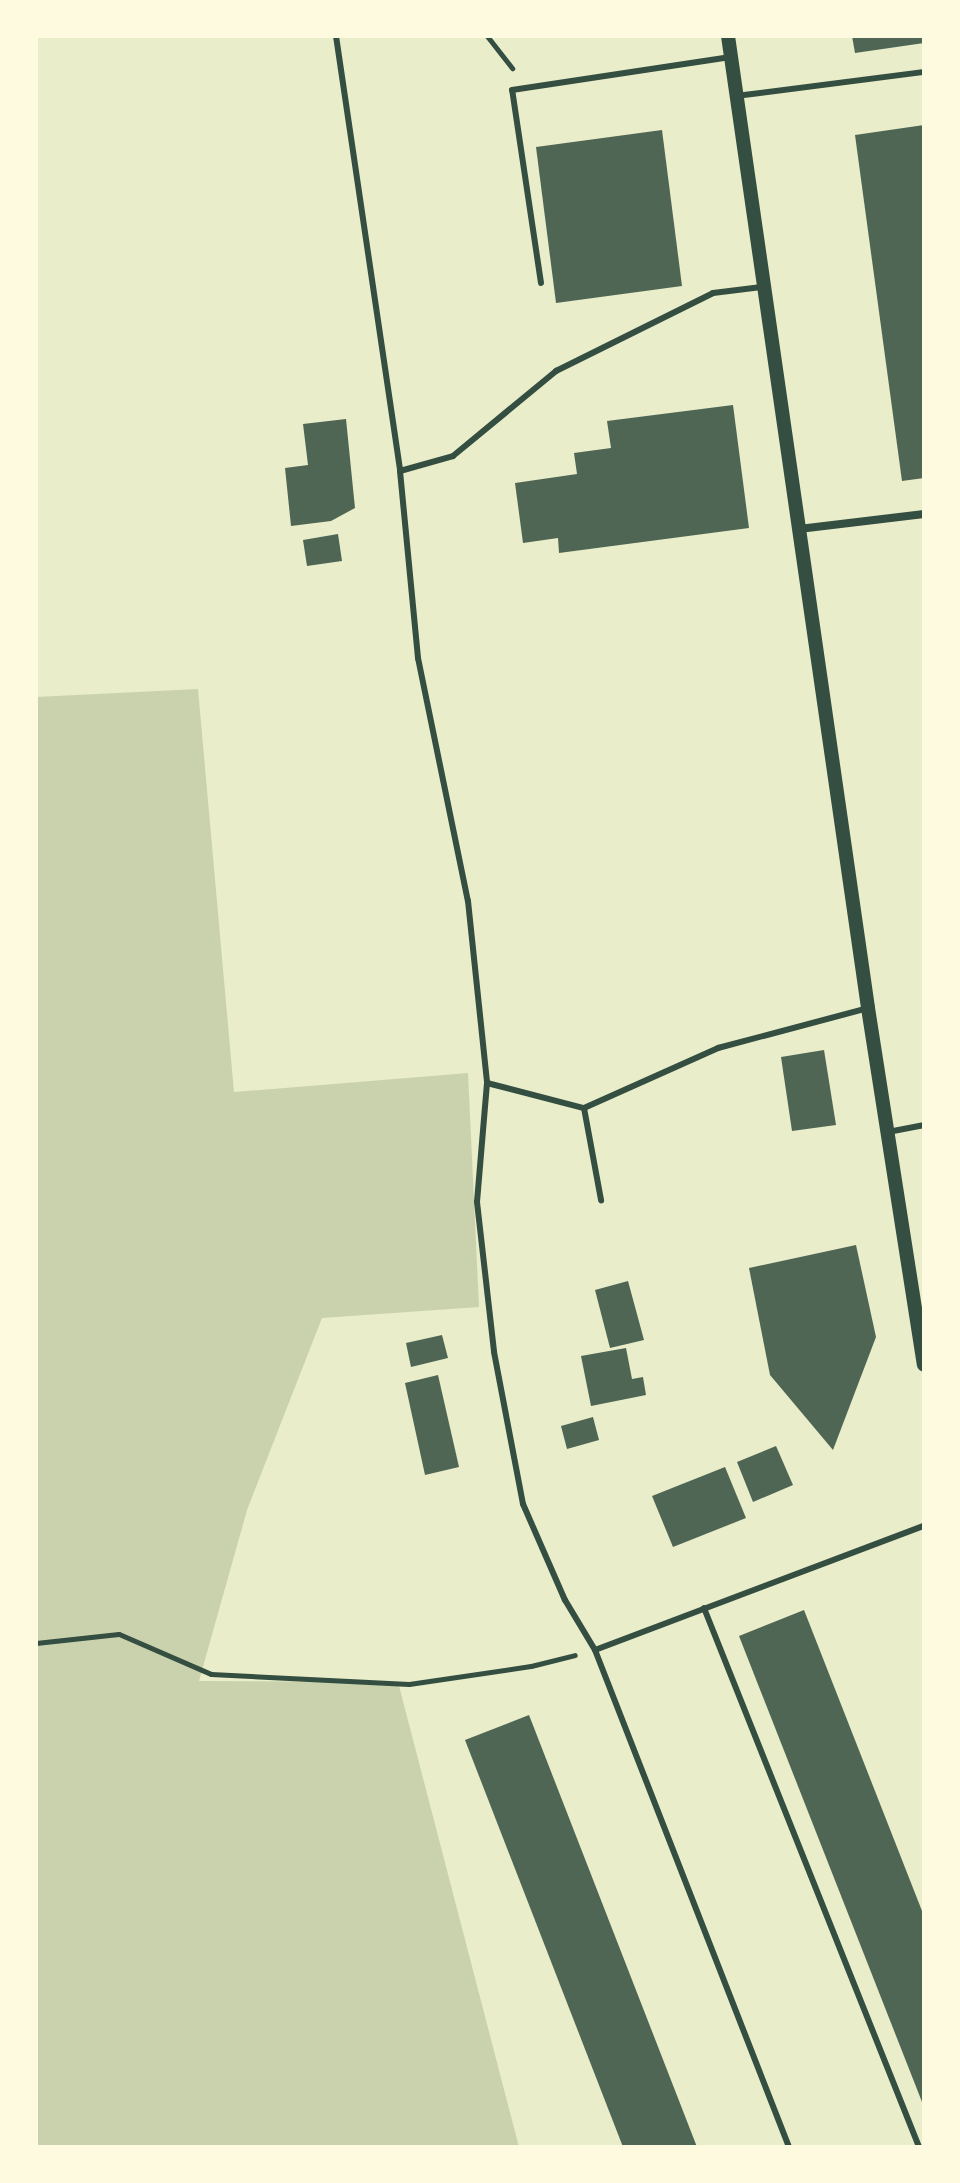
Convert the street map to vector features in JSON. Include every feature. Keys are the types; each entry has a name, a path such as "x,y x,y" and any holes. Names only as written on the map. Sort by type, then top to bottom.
{"street":[{"path":"728,36 868,1008 924,1365"},
{"path":"799,529 924,514"}],"lane":[{"path":"336,36 400,471 418,658 468,901 487,1083 477,1202 494,1352 523,1504 565,1600 595,1650 789,2147"},
{"path":"541,283 512,90 731,57"},
{"path":"736,96 924,72"},
{"path":"400,471 453,456 556,371 713,293 762,287"},
{"path":"487,1083 584,1108 718,1048 868,1008"},
{"path":"584,1108 601,1200"},
{"path":"887,1133 924,1125"},
{"path":"595,1650 924,1526"},
{"path":"704,1608 919,2147"}],"path":[{"path":"487,36 527,88"},
{"path":"36,1643 119,1634 211,1674 409,1684 531,1666 595,1650"}],"green space":[{"path":"198,689 234,1092 468,1073 479,1307 322,1318 247,1510 199,1681 398,1682 519,2147 36,2147 36,697"}],"building":[{"path":"852,36 924,36 924,43 855,53"},
{"path":"924,125 924,478 902,481 855,135"},
{"path":"662,130 682,286 556,303 536,147"},
{"path":"733,405 749,528 559,553 558,538 523,543 515,483 577,474 574,453 611,448 607,421"},
{"path":"346,419 355,508 331,521 291,526 285,468 308,465 303,424"},
{"path":"338,534 342,561 307,566 303,540"},
{"path":"824,1050 836,1125 792,1131 781,1057"},
{"path":"856,1245 876,1337 833,1450 770,1375 749,1268"},
{"path":"628,1281 644,1340 610,1348 595,1290"},
{"path":"442,1335 448,1358 411,1367 406,1343"},
{"path":"626,1348 632,1379 643,1377 646,1395 591,1406 581,1356"},
{"path":"438,1375 459,1467 425,1475 405,1383"},
{"path":"593,1417 599,1440 567,1449 561,1426"},
{"path":"776,1446 793,1485 753,1502 737,1462"},
{"path":"725,1467 746,1518 673,1547 652,1496"},
{"path":"804,1610 924,1916 924,2107 739,1636"},
{"path":"529,1715 697,2147 623,2147 465,1740"}]}
